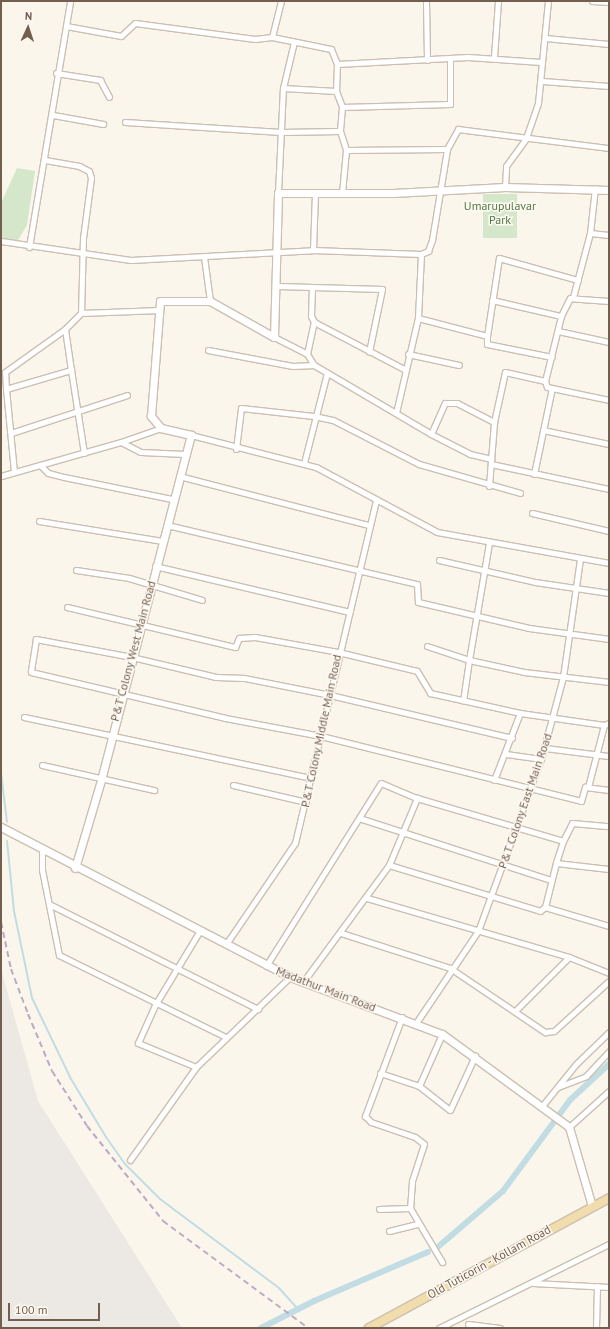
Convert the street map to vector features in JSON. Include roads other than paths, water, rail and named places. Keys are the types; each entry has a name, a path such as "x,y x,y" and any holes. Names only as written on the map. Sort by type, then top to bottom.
{"main road":[{"name":"Old Tuticorin - Kollam Road","path":"369,1328 609,1198"}],"street":[{"path":"29,247 53,115 56,73 70,1"},
{"path":"272,37 281,1"},
{"path":"426,1 427,60"},
{"path":"494,57 498,1"},
{"path":"505,187 506,166 526,138 542,81 541,62 545,38 548,1"},
{"path":"592,1 609,2"},
{"path":"66,26 121,36 136,23 255,39 272,37 294,42 325,46 330,49 337,64 336,91 342,106 340,131 346,150 342,193"},
{"path":"545,38 609,44"},
{"path":"274,337 278,286 278,193 280,132 283,88 294,42"},
{"path":"337,64 494,57 541,62"},
{"path":"342,106 450,104 450,60"},
{"path":"56,73 100,80 109,97"},
{"path":"542,81 609,86"},
{"path":"283,88 336,91"},
{"path":"53,115 103,124"},
{"path":"125,122 280,132 340,131"},
{"path":"1,242 131,260 313,250 421,254 428,251 432,240 443,189 447,149 458,129 609,148"},
{"path":"346,150 447,149"},
{"path":"45,160 90,171 83,238 85,254 81,313"},
{"path":"278,193 342,193 505,187 594,188 609,190"},
{"path":"594,188 590,233 573,296 561,316 546,381 547,387 609,400"},
{"path":"313,250 315,193"},
{"path":"590,233 609,235"},
{"path":"396,413 404,369 418,318 421,254"},
{"path":"204,256 210,301"},
{"path":"552,357 487,344 499,258 578,280"},
{"path":"278,286 382,289 369,352"},
{"path":"312,287 310,316 314,322 404,369"},
{"path":"573,296 609,301"},
{"path":"492,300 561,316"},
{"path":"161,428 151,416 160,301 210,301 307,354 314,365 327,373 431,434 470,454 534,474 609,489"},
{"path":"14,472 5,372 65,328 81,313 160,310"},
{"path":"418,318 487,336"},
{"path":"307,354 314,322"},
{"path":"65,328 84,453"},
{"path":"558,331 609,342"},
{"path":"208,350 293,366 314,365"},
{"path":"408,354 459,365"},
{"path":"6,389 71,370"},
{"path":"489,486 494,422 505,372 546,381"},
{"path":"304,463 314,416 327,373"},
{"path":"534,474 552,388"},
{"path":"11,433 78,413 127,395"},
{"path":"431,434 445,403 457,403 494,422"},
{"path":"236,449 242,408 314,416 333,420 419,464 489,486 520,493"},
{"path":"1,476 122,442 161,428 191,435 236,449 304,463 337,477 376,501 437,532 489,543 609,563"},
{"path":"543,430 609,444"},
{"name":"P&T Colony West Main Road","path":"75,868 102,780 110,736 152,585 155,566 167,525 172,499 191,435"},
{"path":"122,442 141,452 185,454"},
{"path":"40,465 48,473 172,499"},
{"path":"179,476 369,525"},
{"name":"P&T Colony Middle Main Road","path":"226,944 294,843 312,778 338,652 350,612 376,501"},
{"path":"532,513 609,531"},
{"path":"39,521 162,541"},
{"path":"167,525 417,584 418,602 477,616 568,634 609,639"},
{"path":"463,701 489,543"},
{"name":"P&T Colony East Main Road","path":"416,1023 450,968 478,931 504,866 530,789 542,759 563,677 580,559"},
{"path":"439,560 576,588 609,592"},
{"path":"155,566 350,612"},
{"path":"76,570 152,585 202,600"},
{"path":"67,607 141,622 235,647 239,638 255,637 338,652 417,671 430,693 520,713 606,724 588,787 585,787 581,801 321,736 225,718 123,691 32,672 36,639 132,656 216,678 244,678 330,695 512,738"},
{"path":"427,646 469,660 563,677 609,682"},
{"path":"494,780 506,754 520,713"},
{"path":"24,717 312,778"},
{"path":"545,748 609,756"},
{"path":"506,754 542,759"},
{"path":"42,765 102,780 154,790"},
{"path":"266,966 381,783 417,798 518,826 563,841"},
{"path":"233,785 306,802"},
{"path":"588,787 609,790"},
{"path":"303,982 367,898 389,865 417,798"},
{"path":"359,818 402,834 551,880"},
{"path":"389,865 540,911 545,907 551,880 563,841 572,823 609,826"},
{"name":"Madathur Main Road","path":"1,828 75,868 199,932 226,944 266,966 290,977 402,1017 442,1034 475,1056 566,1125"},
{"path":"42,849 42,870 51,905 55,945 59,955 155,1005 226,1037"},
{"path":"556,863 609,869"},
{"path":"367,898 569,957 609,973"},
{"path":"51,905 258,1009"},
{"path":"545,907 609,926"},
{"path":"196,1067 138,1044 155,1005 199,932"},
{"path":"341,933 450,968 549,1033 609,983"},
{"path":"516,1010 569,957"},
{"path":"130,1160 196,1067 290,977"},
{"path":"402,1017 365,1116 371,1122 415,1136 424,1144 412,1181 410,1208 418,1224 442,1262"},
{"path":"543,1107 557,1088 609,1032"},
{"path":"419,1086 442,1034"},
{"path":"557,1088 586,1076 609,1050"},
{"path":"380,1073 419,1086 450,1110 475,1056"},
{"path":"592,1206 566,1125 609,1091"},
{"path":"379,1209 410,1208"},
{"path":"390,1231 418,1224"},
{"path":"439,1328 609,1244"},
{"path":"532,1283 609,1287"},
{"path":"596,1328 598,1286"},
{"path":"469,1313 468,1326 500,1328"}],"waterway":[{"path":"1,773 7,822"},
{"path":"7,841 14,911 32,998 71,1079 106,1137 125,1164 160,1199 279,1288 298,1309"},
{"path":"439,1246 503,1191 570,1100 609,1064"},
{"path":"261,1328 314,1301 428,1252"}],"railway":[{"path":"1,922 11,969 52,1071 87,1126 163,1221 308,1328"}],"park label":[{"name":"Umarupulavar Park","path":"500,213"}]}
